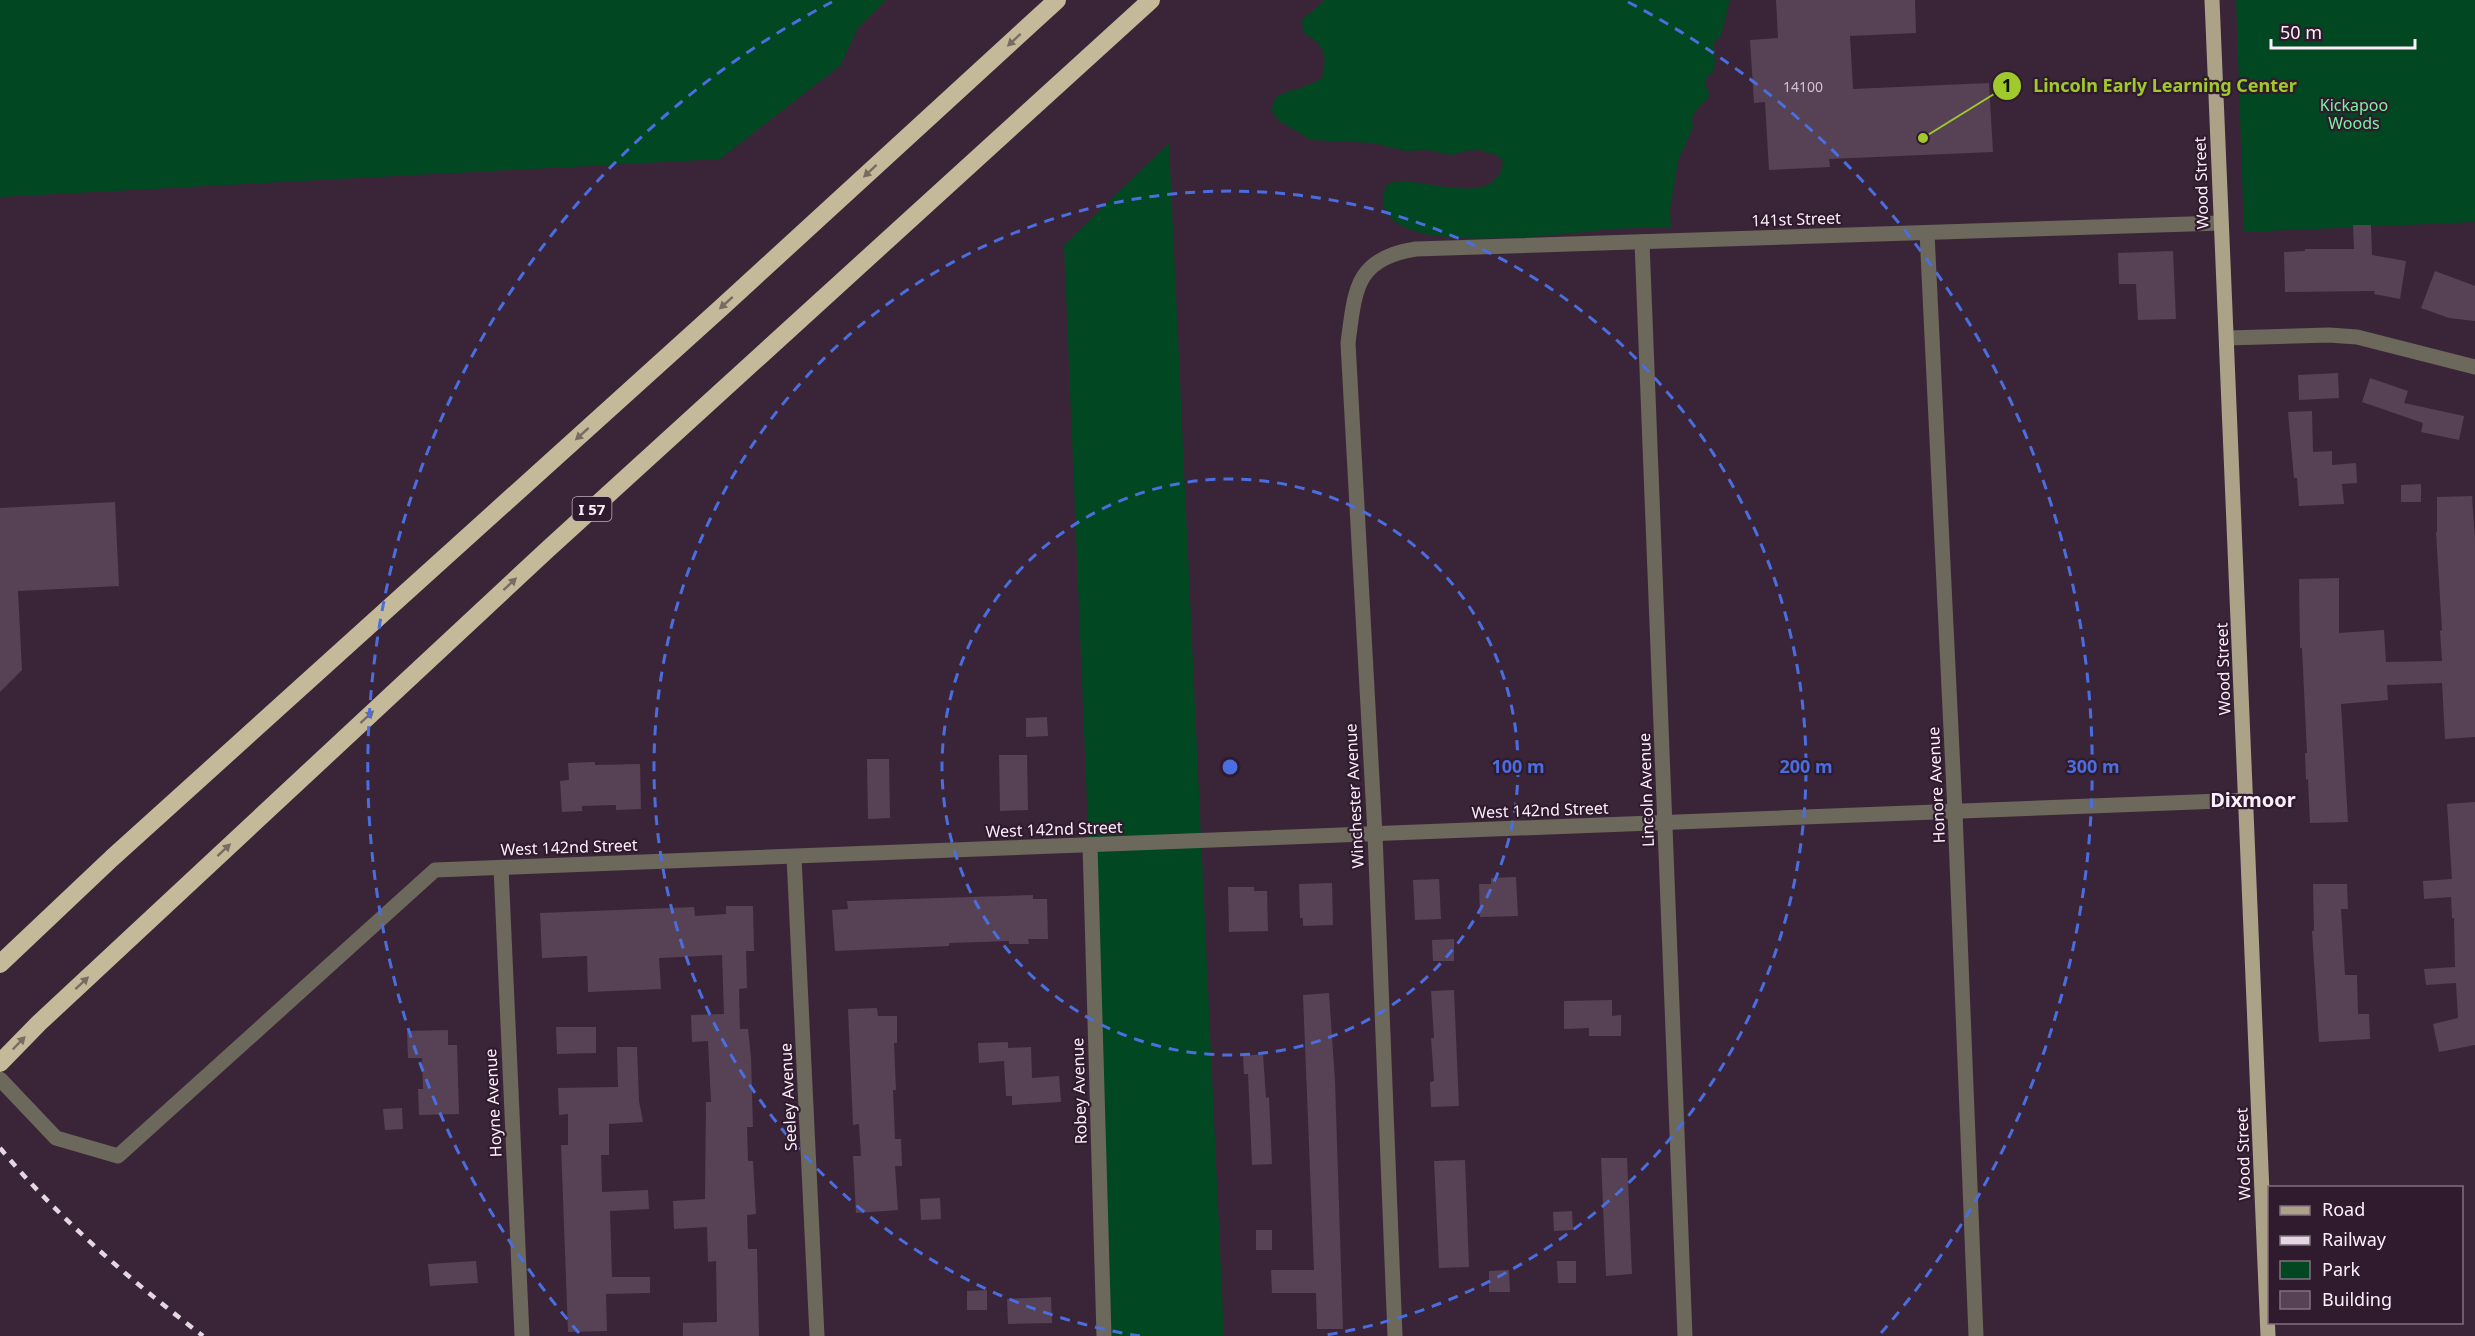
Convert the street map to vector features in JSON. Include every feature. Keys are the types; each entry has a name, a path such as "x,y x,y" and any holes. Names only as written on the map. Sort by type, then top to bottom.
{"highway":[{"path":"0,964 112,858 1057,0"},
{"name":"I 57","path":"0,1063 39,1023 547,550 1151,0"}],"main road":[{"name":"Wood Street","path":"2212,0 2268,1336"}],"street":[{"name":"141st Street","path":"1376,262 1390,255 1416,249 2221,223"},
{"name":"Honore Avenue","path":"1927,233 1955,812 1976,1336"},
{"name":"Lincoln Avenue","path":"1642,242 1685,1336"},
{"name":"Winchester Avenue","path":"1376,262 1365,272 1358,287 1348,343 1375,834 1395,1336"},
{"path":"2227,338 2329,335 2357,337 2475,367"},
{"name":"West 142nd Street","path":"0,1079 56,1138 118,1156 435,870 2247,800"},
{"name":"Robey Avenue","path":"1090,845 1104,1336"},
{"name":"Seeley Avenue","path":"794,857 817,1336"},
{"name":"Hoyne Avenue","path":"501,868 522,1336"}],"green space":[{"path":"0,0 886,0 857,29 841,65 720,159 0,197"},
{"path":"1325,0 1730,0 1721,36 1714,42 1715,64 1713,73 1707,76 1705,85 1710,95 1695,112 1692,119 1693,127 1678,161 1670,210 1671,227 1612,229 1516,238 1473,238 1433,235 1403,226 1385,210 1387,184 1401,182 1454,188 1486,186 1497,178 1503,163 1499,156 1479,150 1464,151 1453,155 1426,150 1406,151 1373,143 1311,140 1278,120 1271,110 1276,97 1322,78 1325,63 1323,51 1316,41 1303,32 1302,20"},
{"name":"Kickapoo Woods","path":"2236,0 2475,0 2475,222 2244,232"},
{"path":"1169,143 1224,1336 1109,1336 1064,245"}],"building":[{"path":"1776,0 1915,0 1916,33 1850,36 1853,89 1989,83 1993,152 1829,159 1830,167 1769,170 1765,102 1754,103 1750,40 1778,38"},
{"path":"2353,225 2371,225 2372,255 2406,261 2400,299 2374,294 2375,291 2285,292 2284,252 2305,251 2305,249 2354,249"},
{"path":"2173,251 2176,319 2138,320 2136,284 2119,284 2118,253"},
{"path":"2435,271 2475,286 2475,321 2449,318 2421,308"},
{"path":"2338,373 2339,398 2299,400 2298,375"},
{"path":"2370,378 2408,391 2404,403 2464,416 2459,440 2421,432 2423,423 2362,402"},
{"path":"2312,411 2313,452 2332,451 2332,465 2356,463 2357,483 2342,484 2344,504 2299,506 2288,412"},
{"path":"2421,484 2421,502 2401,502 2401,485"},
{"path":"2472,496 2475,539 2475,737 2445,739 2442,683 2387,685 2388,700 2341,704 2348,822 2310,823 2308,779 2306,780 2305,753 2307,753 2302,648 2300,648 2299,579 2339,578 2339,633 2384,630 2386,662 2442,661 2436,532 2437,497"},
{"path":"115,502 119,586 18,591 22,670 0,692 0,508"},
{"path":"1047,717 1048,736 1026,737 1026,718"},
{"path":"999,755 1027,755 1028,810 1000,811"},
{"path":"867,759 889,759 890,818 868,819"},
{"path":"595,762 595,765 640,764 641,809 616,810 616,805 582,806 582,811 562,812 560,781 569,780 568,763"},
{"path":"2475,802 2475,1045 2439,1052 2433,1024 2458,1018 2456,983 2426,985 2424,969 2455,967 2454,918 2452,918 2451,897 2424,899 2423,881 2452,879 2447,804"},
{"path":"1516,877 1518,916 1480,917 1479,884 1491,884 1491,878"},
{"path":"1439,879 1441,919 1415,920 1413,880"},
{"path":"1332,883 1333,925 1303,926 1303,918 1300,918 1299,884"},
{"path":"2313,884 2347,884 2348,909 2341,909 2345,975 2357,975 2358,1014 2369,1014 2370,1039 2319,1042 2312,931 2314,931"},
{"path":"1228,887 1254,887 1254,891 1267,891 1268,931 1229,932"},
{"path":"1033,895 1033,899 1047,899 1048,939 1028,939 1029,944 1009,944 1009,941 949,943 949,946 835,951 832,910 848,909 847,901"},
{"path":"726,906 753,906 754,951 746,951 747,988 739,989 740,1029 748,1029 751,1057 753,1127 747,1127 748,1161 753,1161 756,1214 747,1215 748,1249 757,1249 759,1336 683,1336 683,1323 717,1322 716,1261 708,1262 707,1227 674,1229 673,1201 705,1199 706,1102 711,1102 708,1041 692,1042 691,1015 724,1014 722,955 659,958 661,989 588,992 587,956 542,958 540,913 694,907 695,916 726,914"},
{"path":"1454,939 1454,961 1433,961 1432,940"},
{"path":"1454,990 1459,1106 1431,1107 1430,1082 1434,1081 1431,1038 1434,1038 1431,991"},
{"path":"1329,993 1335,1081 1343,1329 1317,1329 1316,1293 1272,1293 1271,1270 1314,1270 1303,995"},
{"path":"1612,1000 1612,1016 1621,1015 1621,1036 1589,1036 1589,1028 1564,1029 1564,1001"},
{"path":"877,1008 878,1016 897,1016 897,1043 894,1043 896,1090 893,1090 895,1139 901,1139 902,1166 895,1166 898,1210 856,1213 853,1156 861,1156 859,1124 853,1125 848,1009"},
{"path":"556,1027 596,1027 596,1053 557,1054"},
{"path":"448,1030 448,1045 457,1045 459,1114 419,1115 418,1089 423,1089 422,1058 408,1058 407,1031"},
{"path":"1008,1042 1008,1048 1031,1047 1032,1078 1059,1076 1061,1102 1012,1105 1012,1096 1006,1096 1004,1061 979,1063 978,1043"},
{"path":"617,1047 637,1047 639,1101 643,1122 609,1124 609,1155 601,1155 602,1192 648,1190 649,1209 610,1211 612,1277 650,1277 650,1293 606,1294 607,1331 568,1332 561,1145 568,1145 568,1114 559,1115 558,1088 618,1087"},
{"path":"1263,1054 1266,1098 1269,1097 1272,1164 1252,1165 1248,1074 1244,1074 1243,1056"},
{"path":"402,1108 403,1129 385,1130 383,1109"},
{"path":"1601,1158 1627,1158 1632,1274 1606,1276"},
{"path":"1465,1160 1469,1267 1439,1268 1434,1161"},
{"path":"940,1198 941,1219 921,1220 920,1199"},
{"path":"1572,1211 1573,1230 1554,1231 1553,1212"},
{"path":"1256,1230 1272,1230 1272,1250 1256,1250"},
{"path":"476,1261 478,1283 430,1286 428,1264"},
{"path":"1557,1261 1576,1261 1576,1283 1558,1283"},
{"path":"1509,1270 1510,1292 1489,1292 1489,1271"},
{"path":"987,1290 987,1310 967,1310 967,1291"},
{"path":"1051,1297 1052,1323 1008,1324 1007,1299"}],"railway":[{"path":"0,1148 46,1199 96,1248 203,1336"}],"place":[{"name":"Lincoln Early Learning Center","path":"1923,138"}],"district":[{"name":"Dixmoor","path":"2253,799"}]}
